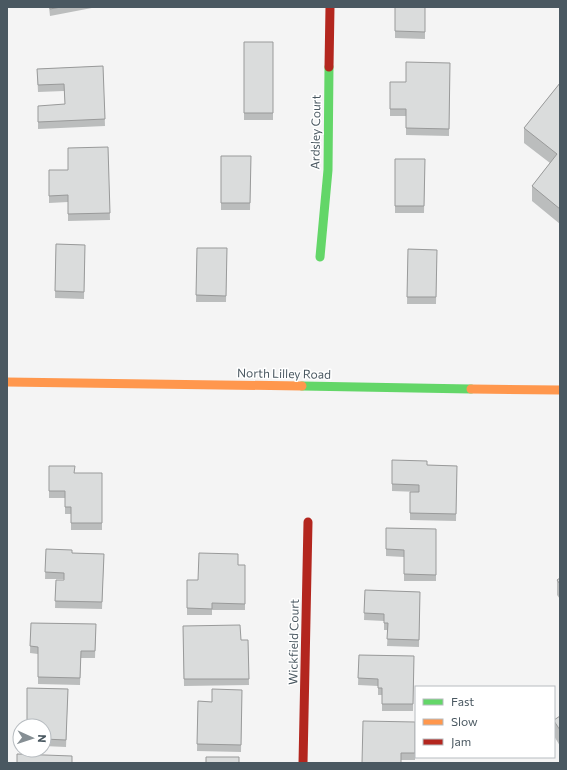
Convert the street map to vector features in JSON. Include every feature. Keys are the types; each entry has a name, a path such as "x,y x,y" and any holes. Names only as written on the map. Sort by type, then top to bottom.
{"street":[{"name":"Ardsley Court","path":"320,257 328,170 330,7"},
{"name":"North Lilley Road","path":"7,382 560,390"},
{"name":"Wickfield Court","path":"303,763 308,522"}],"building":[{"path":"50,7 61,7 50,9"},
{"path":"395,7 425,7 425,32 395,31"},
{"path":"244,42 273,42 273,113 244,113"},
{"path":"406,62 450,63 449,129 406,128 406,109 390,109 390,82 406,82"},
{"path":"103,66 105,119 38,122 38,106 65,104 64,84 38,85 37,69"},
{"path":"560,83 560,209 532,186 557,154 524,128"},
{"path":"108,147 110,213 68,214 68,195 49,196 49,170 68,170 68,148"},
{"path":"221,156 251,156 250,203 221,203"},
{"path":"395,159 425,159 424,206 395,206"},
{"path":"56,244 85,245 84,292 55,291"},
{"path":"197,248 227,248 226,296 196,295"},
{"path":"408,249 437,250 436,297 407,297"},
{"path":"392,460 427,461 427,465 457,466 456,514 410,513 410,492 419,492 419,485 392,484"},
{"path":"49,466 75,466 74,473 102,473 102,523 71,523 71,507 65,507 65,491 49,491"},
{"path":"386,528 436,529 436,575 404,574 404,550 386,549"},
{"path":"46,549 72,550 72,553 104,554 102,602 55,601 56,580 64,580 64,573 45,572"},
{"path":"199,553 238,554 238,565 245,565 245,604 212,603 212,609 187,608 187,580 198,580"},
{"path":"365,590 420,592 419,640 387,639 388,623 384,623 384,614 364,613"},
{"path":"31,623 96,624 95,651 81,651 80,678 38,677 38,647 30,646"},
{"path":"240,625 241,640 248,640 249,679 184,679 183,626"},
{"path":"359,655 414,656 413,704 382,704 382,688 378,688 378,679 358,678"},
{"path":"27,688 68,689 66,740 52,739 52,718 27,718"},
{"path":"212,689 242,690 241,745 197,744 198,701 212,702"},
{"path":"560,716 560,730 555,722 555,719"},
{"path":"363,721 415,722 415,753 401,753 401,763 362,763"},
{"path":"52,755 72,756 72,763 17,763 17,758 52,758"},
{"path":"206,757 239,757 239,763 206,763"}],"traffic: fast":[{"path":"320,257 328,170 329,67"},
{"path":"302,386 471,389"}],"traffic: slow":[{"path":"7,382 302,386"},
{"path":"471,389 560,390"}],"traffic: jam":[{"path":"329,67 330,7"},
{"path":"303,763 308,522"}]}
